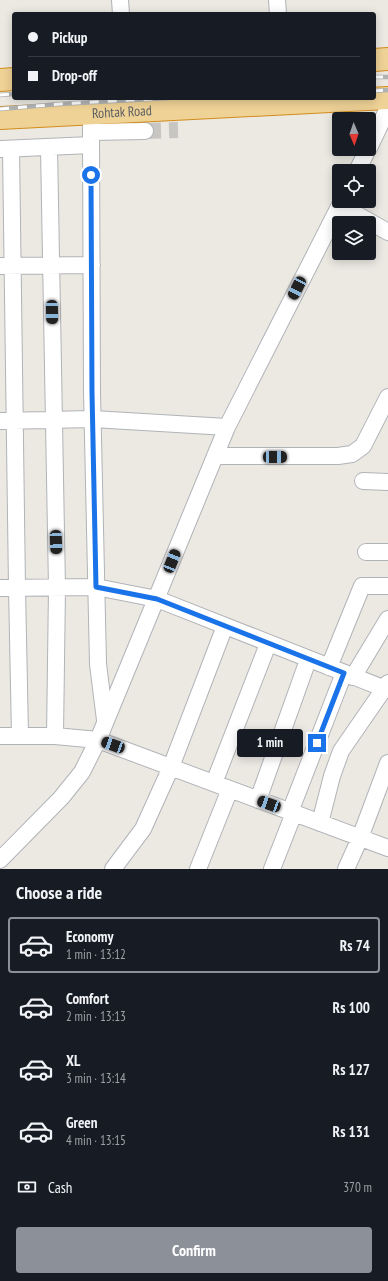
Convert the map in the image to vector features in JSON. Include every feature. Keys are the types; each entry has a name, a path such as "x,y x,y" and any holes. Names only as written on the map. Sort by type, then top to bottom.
{"highway":[{"path":"376,60 388,59"},
{"path":"0,80 12,78"},
{"name":"Rohtak Road","path":"376,99 388,98"},
{"name":"Rohtak Road","path":"0,118 91,130 369,100"}],"street":[{"path":"120,0 121,12"},
{"path":"277,0 278,12"},
{"path":"376,133 388,108"},
{"path":"20,736 17,588 7,421 6,149 49,147 91,130 145,131"},
{"path":"91,130 96,587 98,664 105,722"},
{"path":"49,147 57,588 56,736"},
{"path":"0,860 61,798 82,772 98,740 227,427 338,208"},
{"path":"349,208 388,232"},
{"path":"7,266 92,265"},
{"path":"215,456 338,456 352,454 363,446 388,397"},
{"path":"7,421 93,419 227,427"},
{"path":"363,481 388,482"},
{"path":"366,552 388,552"},
{"path":"329,667 362,586 388,586"},
{"path":"0,588 96,587 157,599 308,660 387,687 341,751 332,776 320,823"},
{"path":"272,869 292,813 349,675 388,619"},
{"path":"113,869 143,829 170,767 225,626"},
{"path":"214,783 268,644"},
{"path":"258,800 308,660"},
{"path":"0,736 56,736 98,740 388,848"},
{"path":"346,869 360,838 388,763"},
{"path":"198,869 230,789"}],"tunnel":[{"path":"145,131 178,130"}],"railway":[{"path":"376,77 388,77"},
{"path":"376,91 388,90"},
{"path":"0,95 12,94"},
{"path":"0,109 132,100"}],"route":[{"path":"91,175 92,392 96,587 157,599 344,673 317,743"}]}
